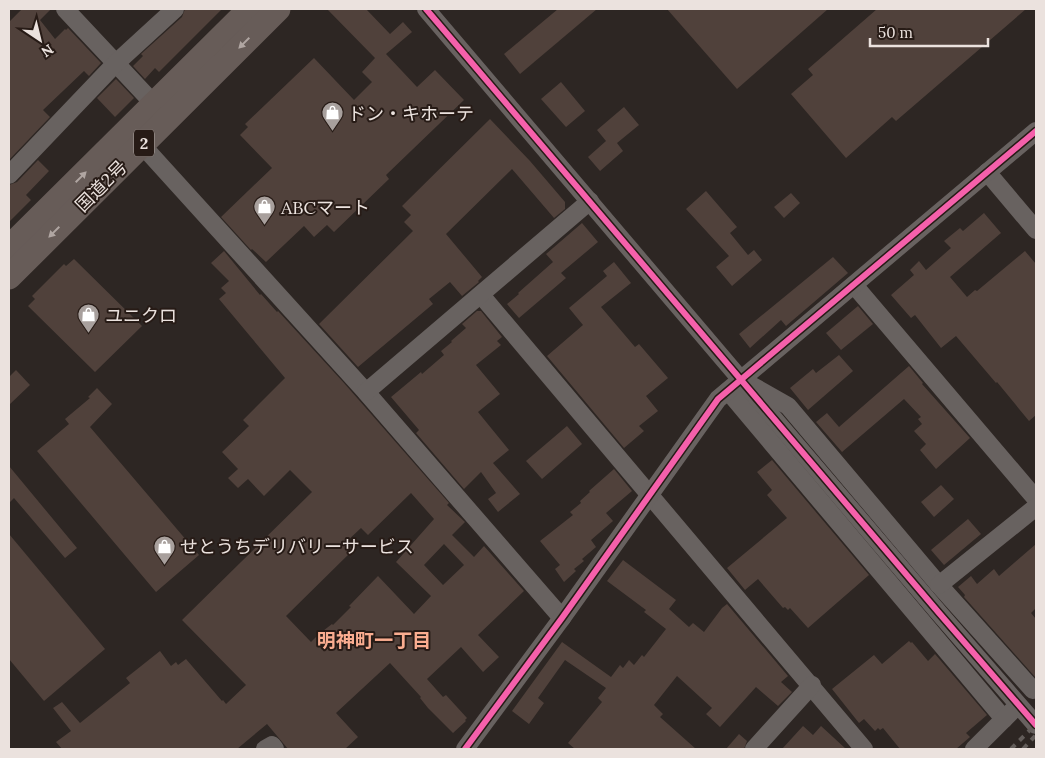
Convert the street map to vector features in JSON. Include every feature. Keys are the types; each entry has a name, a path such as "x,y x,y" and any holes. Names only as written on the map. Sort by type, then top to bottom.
{"highway":[{"name":"国道2号","path":"9,248 250,9"},
{"name":"国道2号","path":"9,277 278,9"}],"street":[{"path":"65,9 154,104"},
{"path":"9,175 115,64 175,9"},
{"path":"426,9 939,614 1036,725"},
{"path":"465,749 562,618 718,399 1036,131"},
{"path":"142,145 366,392 562,618"},
{"path":"987,172 1036,230"},
{"path":"366,392 590,201"},
{"path":"854,285 1036,499"},
{"path":"481,295 812,685 864,749"},
{"path":"742,380 788,406 939,585 1035,689 974,749"},
{"path":"728,391 1004,719"},
{"path":"939,585 1036,507"},
{"path":"754,749 812,685"},
{"path":"265,749 272,745 275,749"}],"building":[{"path":"22,9 51,9 40,20 55,39 68,28 101,63 89,76 84,71 43,110 50,117 9,160 9,22"},
{"path":"185,9 222,9 159,72 155,68 145,79 133,66 143,56 141,54 182,17"},
{"path":"327,9 366,9 390,34 403,22 412,32 386,54 417,87 435,70 464,100 386,175 389,179 334,232 327,225 314,237 304,226 266,262 251,250 221,217 272,168 240,135 248,127 245,124 314,58 354,100 372,82 362,72 375,58"},
{"path":"558,9 597,9 520,74 504,54"},
{"path":"667,9 828,9 737,89"},
{"path":"877,9 1026,9 896,121 892,117 846,158 791,94 813,75 808,69"},
{"path":"116,79 134,98 115,117 97,98"},
{"path":"561,82 585,111 566,127 541,99"},
{"path":"624,107 639,125 617,143 623,151 600,171 588,157 606,141 597,130"},
{"path":"490,119 530,161 565,202 565,209 554,218 512,169 446,234 482,277 479,282 462,296 450,282 429,299 433,304 358,367 319,324 413,231 404,222 411,215 402,206"},
{"path":"38,160 49,171 26,195 31,200 9,222 9,185 17,182"},
{"path":"706,191 737,227 730,233 748,255 754,250 762,260 732,286 716,267 729,256 686,209"},
{"path":"791,193 800,203 784,218 774,207"},
{"path":"984,213 1001,233 950,277 967,297 975,290 977,291 1025,251 1036,264 1036,415 1029,421 956,336 941,348 915,315 911,318 891,295 914,275 910,270 919,261 926,270 951,248 944,241 960,228 963,231"},
{"path":"582,223 598,242 561,273 566,278 519,318 507,304 553,262 546,254"},
{"path":"224,251 260,295 278,311 344,383 449,503 447,505 465,522 452,535 474,557 484,546 524,591 478,635 499,657 483,672 461,647 427,679 443,697 446,695 467,718 453,733 428,708 421,697 390,663 336,713 358,737 345,749 288,749 267,724 237,749 62,749 56,742 71,731 53,708 62,702 80,723 130,683 126,678 160,651 171,666 176,662 178,665 186,659 226,704 246,685 182,620 312,492 290,470 264,496 248,479 238,488 228,478 238,469 222,452 249,426 243,420 285,378 219,299 226,293 221,288 229,281 211,263","holes":["411,493 434,519 396,562 431,596 414,614 378,576 333,625 311,642 286,616 353,550 345,543 361,528 368,535","444,544 464,565 443,585 424,565"]},
{"path":"833,257 848,273 786,326 781,320 750,348 739,334"},
{"path":"74,259 142,326 95,372 28,306 35,299 32,296 64,264 66,266"},
{"path":"614,262 631,283 601,307 635,347 639,344 668,378 646,396 658,411 639,426 644,431 624,448 547,356 583,325 569,308 607,276 603,271"},
{"path":"858,306 873,324 841,350 826,333"},
{"path":"477,311 481,311 502,337 497,341 501,345 476,365 500,394 478,412 509,450 493,463 520,494 498,512 488,499 496,493 481,472 464,489 416,433 419,430 391,397 444,355 441,351 466,328 462,324"},
{"path":"839,355 853,371 808,410 790,388 813,369 816,373"},
{"path":"909,366 922,384 970,438 936,469 920,450 926,444 914,431 922,424 918,419 921,417 904,399 842,452 816,422 827,413 839,427"},
{"path":"16,370 30,385 9,405 9,377"},
{"path":"97,388 112,404 90,427 199,555 156,592 37,451 69,424 65,419 90,398 88,397"},
{"path":"567,426 582,444 542,479 526,461"},
{"path":"772,460 869,575 808,628 790,608 788,610 785,607 783,608 758,579 745,590 727,568 787,518 767,495 772,490 757,472"},
{"path":"9,466 77,548 65,558 14,498 9,503"},
{"path":"614,469 632,491 606,513 613,521 591,540 596,547 582,559 584,561 574,569 576,571 564,582 555,569 560,565 540,541 573,515 570,512 581,503 580,501 589,491"},
{"path":"941,485 954,499 934,517 921,502"},
{"path":"968,519 981,534 944,565 931,550"},
{"path":"9,534 105,649 44,701 9,659"},
{"path":"1036,544 1036,608 1031,613 1036,619 1036,678 964,597 965,595 958,587 971,576 977,584 994,569 999,576"},
{"path":"623,560 676,600 669,609 689,627 693,623 704,632 727,604 788,676 781,682 792,692 778,706 756,687 720,727 706,714 712,708 677,676 654,705 663,714 660,717 696,749 575,749 568,743 602,702 598,698 606,688 565,660 538,698 544,703 529,724 512,711 562,642 611,677 620,665 623,668 629,660 634,665 642,655 644,657 666,629 644,612 646,610 607,581"},
{"path":"909,641 928,661 935,654 987,715 966,733 970,737 956,749 900,749 883,728 880,730 878,728 875,731 864,719 859,723 832,689 874,655 882,664"},
{"path":"803,726 813,735 821,726 846,749 782,749"},
{"path":"739,734 747,741 744,749 726,749"}],"railway":[{"path":"1011,749 1036,724"},
{"path":"1023,749 1036,735"}],"cycle path":[{"path":"426,9 1036,725"},
{"path":"465,749 562,618 718,399 1036,131"}],"place":[{"name":"ドン・キホーテ","path":"332,132"},
{"name":"ABCマート","path":"265,226"},
{"name":"ユニクロ","path":"89,334"},
{"name":"せとうちデリバリーサービス","path":"164,565"}],"district":[{"name":"明神町一丁目","path":"374,640"}]}
